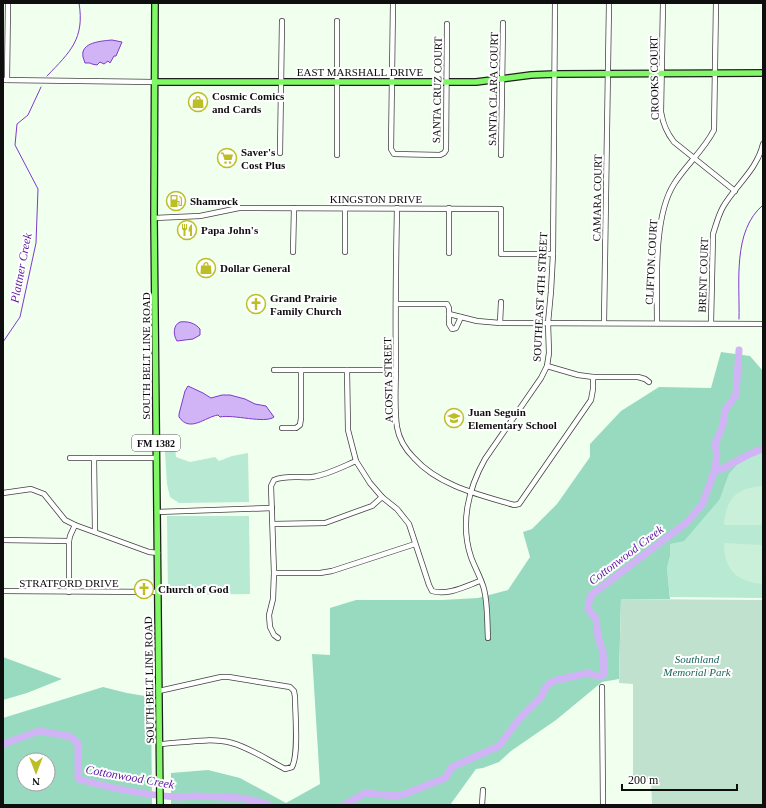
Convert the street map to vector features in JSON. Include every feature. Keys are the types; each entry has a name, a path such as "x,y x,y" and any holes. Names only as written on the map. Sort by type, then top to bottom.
{"main road":[{"name":"SOUTH BELT LINE ROAD","path":"155,3 154,218 160,805"},
{"name":"EAST MARSHALL DRIVE","path":"155,82 476,82 555,74 763,74"}],"street":[{"path":"5,80 8,3"},
{"path":"392,82 393,3"},
{"name":"SOUTHEAST 4TH STREET","path":"488,638 486,600 471,557 467,540 466,524 470,492 478,472 485,459 542,378 547,366 549,353 548,323 553,254 556,3"},
{"name":"CAMARA COURT","path":"604,323 609,3"},
{"name":"CROOKS COURT","path":"663,3 661,112 664,127 674,142 735,191"},
{"name":"CLIFTON COURT","path":"656,323 660,224 665,204 673,184 709,140 714,130 716,3"},
{"path":"280,154 282,21"},
{"path":"337,21 337,155"},
{"name":"SANTA CLARA COURT","path":"500,155 503,23"},
{"name":"SANTA CRUZ COURT","path":"392,82 391,149 394,154 440,156 446,150 447,24"},
{"name":"EAST MARSHALL DRIVE","path":"5,80 155,82"},
{"name":"BRENT COURT","path":"711,323 713,234 716,222 723,207 755,164 763,144"},
{"name":"KINGSTON DRIVE","path":"154,218 200,216 239,208 501,209 502,254 553,254"},
{"path":"293,252 294,208"},
{"path":"345,208 345,252"},
{"name":"ACOSTA STREET","path":"397,208 397,427 403,444 413,458 425,469 442,480 470,492 514,505 519,504 591,400 593,377"},
{"path":"449,208 449,253"},
{"path":"500,323 501,302"},
{"path":"396,304 447,304 449,308 449,324 452,329 456,328 461,317"},
{"path":"449,314 477,321 500,323 763,324"},
{"path":"547,366 578,375 593,377 638,377 644,378 649,382"},
{"path":"274,370 396,370"},
{"path":"282,428 296,428 300,425 301,370"},
{"path":"347,370 348,430 356,461 370,483 382,497 397,509 409,524 432,591 439,593 447,592 480,581"},
{"path":"70,458 156,458"},
{"path":"94,458 95,532"},
{"path":"278,638 274,635 270,627 269,615 273,599 274,573 271,486 274,480 281,477 314,476 341,468 356,461"},
{"path":"3,493 32,489 44,494 65,520 75,525 149,552 158,552"},
{"path":"273,524 325,523 372,506 382,497"},
{"path":"158,512 272,508"},
{"path":"69,592 69,541 75,525"},
{"path":"3,540 69,541"},
{"path":"274,573 320,573 332,571 415,544"},
{"name":"STRATFORD DRIVE","path":"3,591 158,592"},
{"path":"159,691 221,677 290,687 294,691 295,697 295,762 292,767 285,769 245,748 221,741 160,744"},
{"path":"602,687 603,805"},
{"path":"482,805 483,790"}],"green space":[{"path":"721,352 750,356 763,371 763,453 746,455 729,474 720,499 684,541 670,544 670,556 667,568 670,599 621,599 619,679 602,682 556,720 511,751 499,762 476,769 450,805 171,805 171,773 208,770 240,778 286,803 320,784 312,654 330,655 330,608 356,600 442,600 478,598 508,590 530,557 523,532 532,529 557,504 590,457 590,444 621,411 659,387 711,388"},
{"path":"164,436 174,437 176,457 190,462 215,457 219,461 232,456 248,453 249,502 179,503 170,497 167,484"},
{"path":"763,453 763,598 670,597 667,568 670,556 670,544 720,499 729,474 746,455"},
{"path":"763,486 763,524 724,525 727,508 734,496 746,489"},
{"path":"167,516 249,516 250,594 168,595"},
{"path":"724,543 762,545 763,584 746,581 734,573 726,561"},
{"name":"Southland Memorial Park","path":"621,599 763,600 763,805 652,804 651,779 633,779 633,684 619,683"},
{"path":"3,657 62,679 27,693 3,700"},
{"path":"103,687 151,697 152,805 3,804 3,718"}],"shaded area":[{"path":"112,40 122,42 116,56 114,56 110,63 108,61 104,64 100,62 97,65 85,63 83,52 88,45"},
{"path":"180,322 189,322 196,325 200,329 200,335 193,339 177,341 174,330 176,325"},
{"path":"188,386 211,398 222,395 230,395 245,399 255,404 266,406 274,417 264,420 226,416 220,417 218,415 198,423 188,424 183,422 179,417 179,414 185,391"}],"waterway":[{"name":"Plattner Creek","path":"47,76 63,60 78,36 80,26 79,3"},
{"name":"Plattner Creek","path":"3,342 20,317 36,243 38,189 15,145 17,124 28,115 41,87"},
{"path":"739,319 739,274 742,243 746,229 753,216 763,205"},
{"path":"714,472 717,456 715,444 723,425 725,410 736,395 739,350"},
{"name":"Cottonwood Creek","path":"344,805 365,793 395,796 405,794 445,778 452,767 499,746 519,719 541,697 545,688 553,681 588,673 600,677 604,674 603,652 598,637 596,619 588,609 590,596 686,523 702,505 714,472 763,449"},
{"name":"Cottonwood Creek","path":"3,744 39,731 69,736 78,743 78,779 152,795 233,798 251,800 269,805"}],"place":[{"name":"Cosmic Comics and Cards","path":"198,102"},
{"name":"Saver's Cost Plus","path":"227,158"},
{"name":"Shamrock","path":"176,201"},
{"name":"Papa John's","path":"187,230"},
{"name":"Dollar General","path":"206,268"},
{"name":"Grand Prairie Family Church","path":"256,304"},
{"name":"Juan Seguin Elementary School","path":"454,418"},
{"name":"Church of God","path":"144,589"}]}
